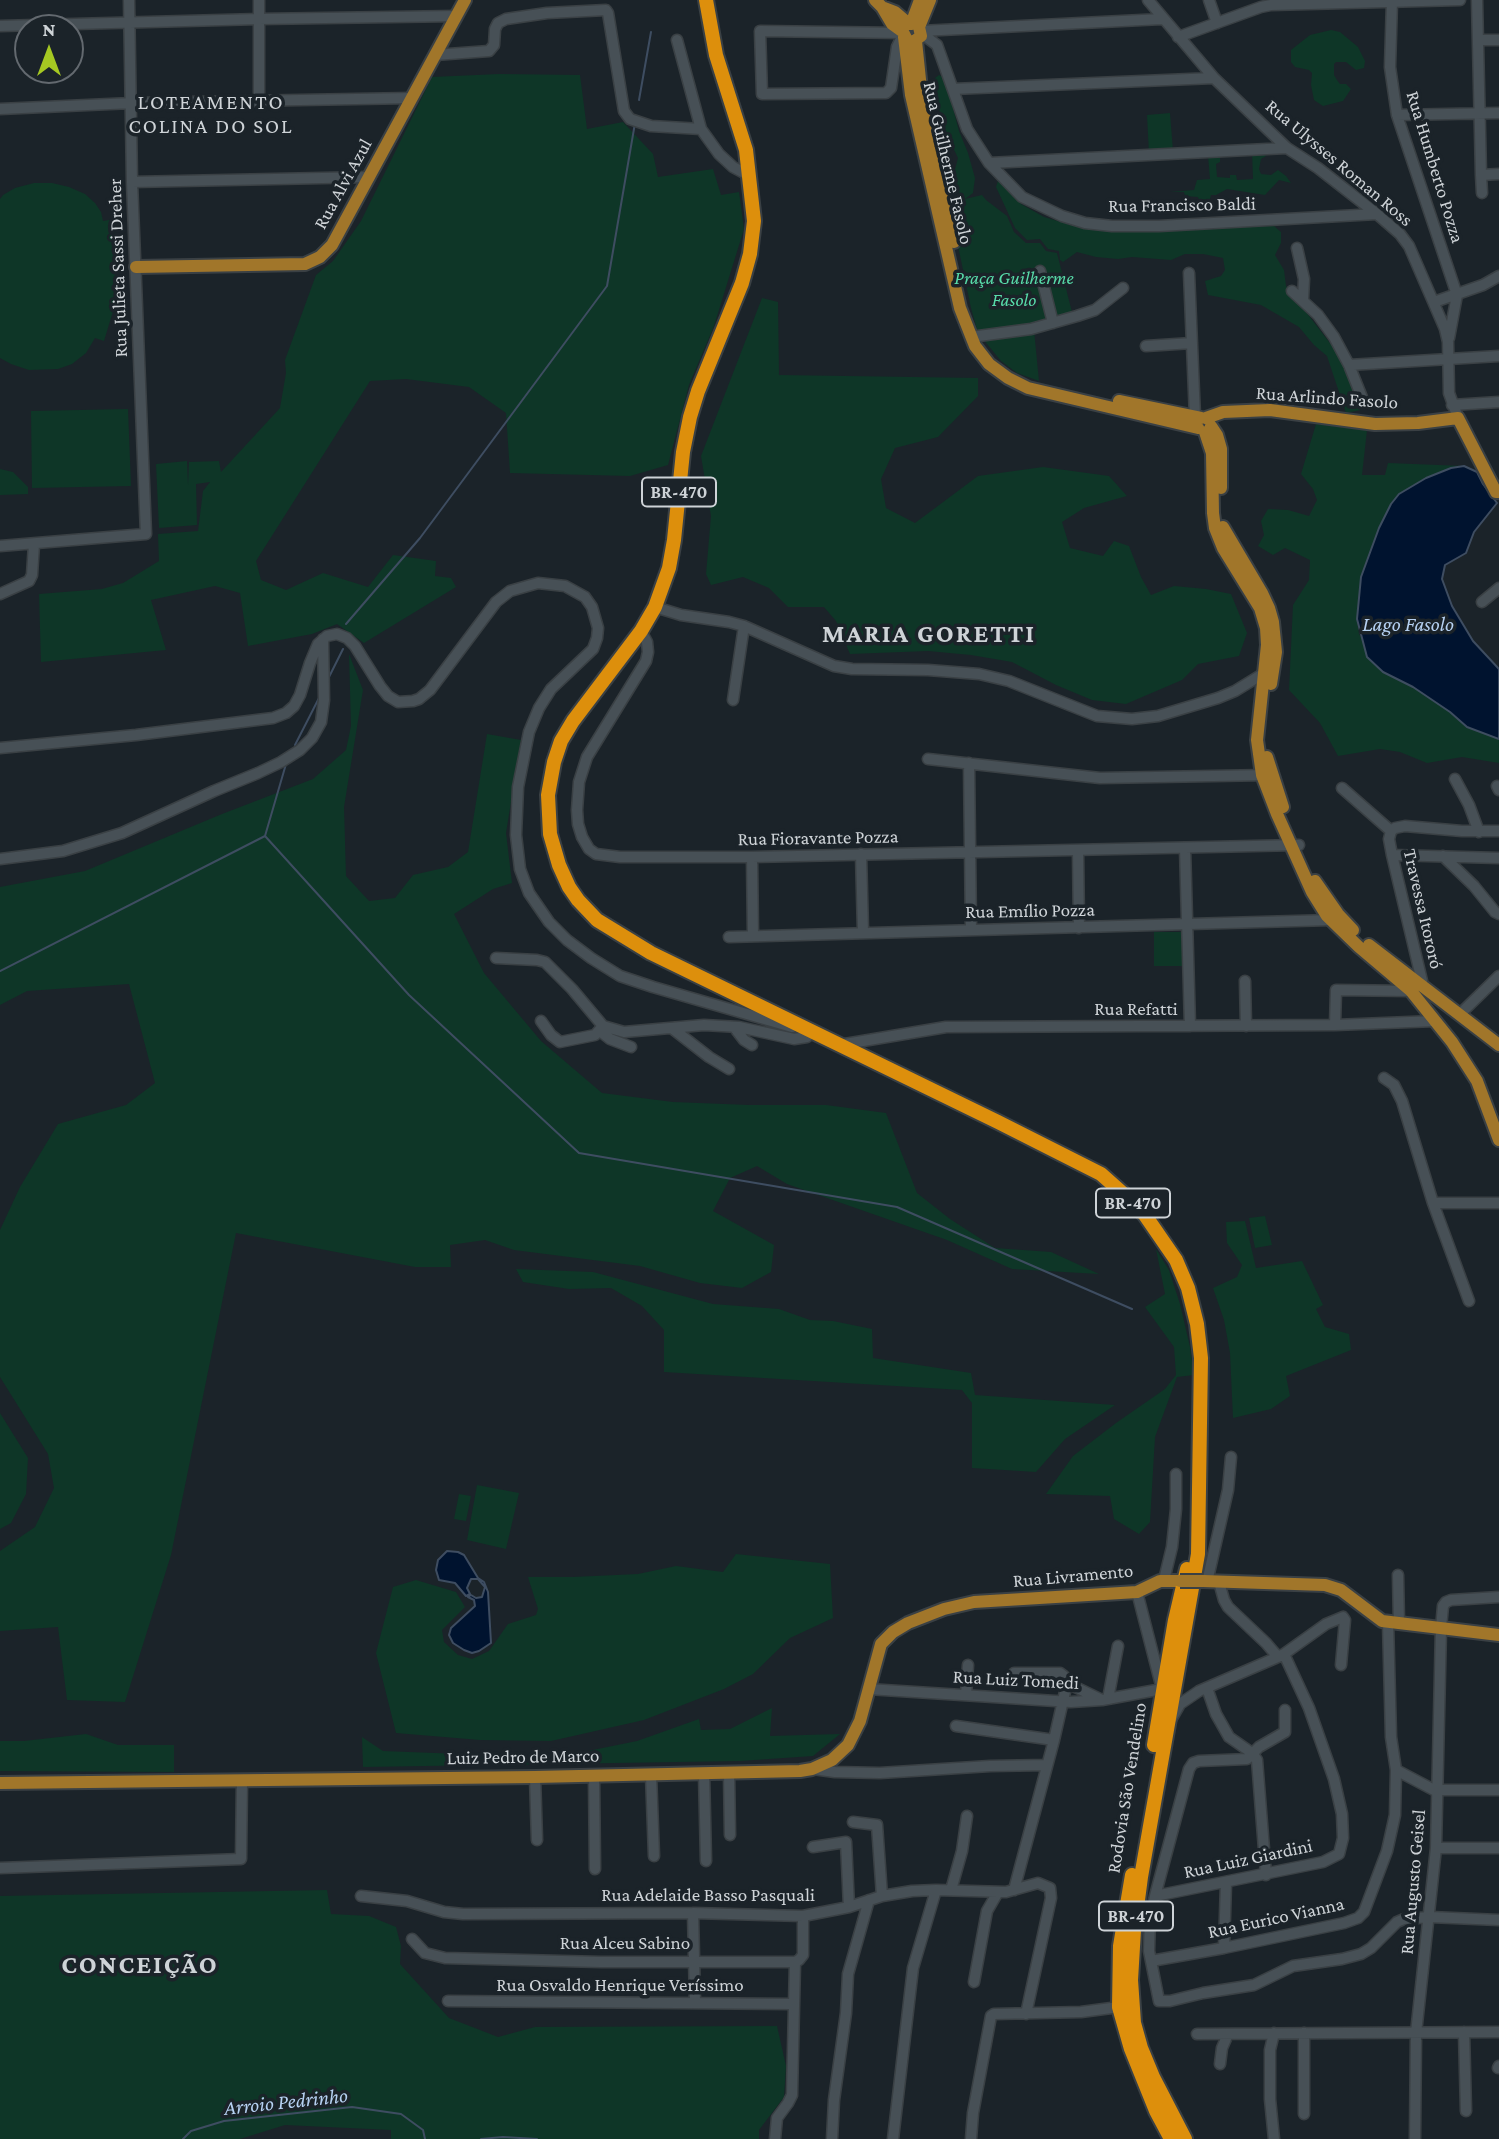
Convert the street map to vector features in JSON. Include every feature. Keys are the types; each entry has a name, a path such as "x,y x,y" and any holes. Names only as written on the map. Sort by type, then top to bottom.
{"highway":[{"name":"BR-470","path":"706,0 716,55 746,150 754,220 750,254 734,304 690,417 682,452 669,568 655,607 561,741 548,795 550,834 559,865 578,900 597,920 651,953 839,1046"},
{"name":"BR-470","path":"713,0 716,55"},
{"name":"Rodovia São Vendelino","path":"839,1046 1101,1174 1128,1198 1162,1237 1188,1288 1197,1324 1201,1358 1199,1520 1175,1620 1168,1687 1122,1931 1118,1979 1119,2007 1131,2049 1156,2111 1171,2139"},
{"name":"BR-470","path":"1168,1687 1166,1729 1141,1877 1132,1958 1132,2000 1141,2048 1185,2139"}],"main road":[{"name":"Rua Alvi Azul","path":"136,267 305,264 320,257 332,245 465,0"},
{"path":"911,32 920,0"},
{"path":"911,32 930,0"},
{"path":"880,3 892,24 911,32"},
{"name":"Rua Guilherme Fasolo","path":"911,32 911,95 960,308 974,337 975,346 989,364 1028,388 1204,423"},
{"name":"Rua Arlindo Fasolo","path":"1204,423 1217,413 1282,411 1375,424 1418,423 1458,418"},
{"path":"1458,418 1498,493"},
{"path":"1204,423 1217,435 1221,449 1222,524 1225,533 1262,593 1269,608 1276,637 1276,652 1269,671 1265,720 1267,775 1312,892 1331,920 1359,947 1499,1045"},
{"path":"1295,845 1315,882 1338,914 1415,988 1476,1081 1499,1140"},
{"path":"1451,1042 1452,1028 1460,1016"},
{"name":"Rua Livramento","path":"812,1769 832,1760 848,1745 860,1721 877,1655 886,1638 908,1623 944,1609 974,1602 1136,1592 1164,1580 1318,1584 1334,1587 1376,1618 1394,1623 1499,1634"},
{"name":"Luiz Pedro de Marco","path":"0,1783 594,1776 812,1769"}],"street":[{"name":"Rua Julieta Sassi Dreher","path":"34,544 146,534 132,182 129,0"},
{"path":"259,0 260,101"},
{"name":"Rua Ulysses Roman Ross","path":"1148,0 1214,78 1287,148 1400,234 1409,246 1434,302 1448,342"},
{"path":"1209,0 1217,23"},
{"path":"1178,37 1261,7 1328,2 1460,0"},
{"path":"1476,0 1482,193"},
{"name":"Rua Humberto Pozza","path":"1392,1 1390,67 1397,115 1457,295 1448,342"},
{"path":"436,55 489,51 494,46 498,23 506,19 603,10 608,13 624,111 630,119 651,126 701,129"},
{"path":"0,26 457,16"},
{"path":"911,32 897,47 891,88 886,93 762,94 760,31 911,32 1163,19"},
{"name":"Rua Francisco Baldi","path":"911,32 937,45 971,138 989,163 1022,197 1062,216 1085,223 1112,226 1158,226 1377,214"},
{"path":"677,40 701,129 719,154 733,167 750,176"},
{"path":"1479,40 1499,40"},
{"path":"953,89 1214,78"},
{"path":"0,109 132,103 412,98"},
{"path":"1397,115 1499,113"},
{"path":"989,163 1287,148"},
{"path":"1481,175 1499,174"},
{"path":"132,182 370,177"},
{"path":"1297,248 1304,279 1303,299"},
{"path":"1040,271 1053,323"},
{"path":"1189,274 1192,343 1204,423"},
{"path":"1434,302 1483,285 1499,276"},
{"path":"974,337 1031,329 1095,310 1123,288"},
{"path":"1292,291 1318,315 1334,337 1363,400"},
{"path":"1448,342 1447,383 1458,418"},
{"path":"1146,346 1192,343"},
{"path":"1349,365 1499,356"},
{"path":"1452,405 1499,402"},
{"path":"0,546 34,544 32,575 29,581 0,594"},
{"path":"0,748 273,718 286,713 294,706 318,644 337,634 347,638 355,646 388,696 398,702 419,699 430,690 496,602 510,591 538,583 565,586 585,597 593,607 597,618 597,638 593,649 551,690 539,708 529,733 518,787 516,835 520,869 529,893 550,922 568,940 591,958 621,975 653,987 812,1032 807,1037 794,1039 734,1027 704,1026 624,1032 602,1029 593,1035 560,1042 541,1021"},
{"path":"1482,602 1499,588"},
{"path":"655,607 681,615 744,626 834,666 978,674 1009,681 1097,716 1132,719 1158,716 1218,698 1269,671"},
{"path":"733,700 744,626"},
{"name":"Rua Fioravante Pozza","path":"640,631 647,642 646,661 587,757 577,796 582,837 589,849 604,856 752,857 1295,845"},
{"path":"0,859 63,851 122,833 281,762 300,750 312,738 321,722 324,693 323,639"},
{"path":"928,759 1100,778 1267,775"},
{"path":"969,763 971,930"},
{"path":"1455,779 1479,832"},
{"path":"1342,788 1391,831 1405,826 1499,831"},
{"name":"Travessa Itororó","path":"1391,831 1389,839 1392,855 1422,978 1415,988"},
{"path":"1185,848 1190,1026"},
{"path":"1078,851 1079,928"},
{"path":"861,854 863,932"},
{"path":"1392,855 1499,858"},
{"path":"1443,856 1499,914"},
{"path":"752,857 753,936"},
{"name":"Rua Emílio Pozza","path":"730,937 1331,920"},
{"path":"496,958 545,962 572,989 610,1039 631,1047"},
{"path":"1460,1016 1499,976"},
{"path":"1245,981 1247,1026"},
{"path":"1335,1025 1336,990 1415,988"},
{"name":"Rua Refatti","path":"839,1046 946,1027 1335,1025 1436,1021"},
{"path":"734,1027 744,1040 752,1045"},
{"path":"673,1029 709,1057 730,1069"},
{"path":"1384,1078 1394,1085 1402,1101 1433,1203 1469,1301"},
{"path":"1433,1203 1499,1203"},
{"path":"1210,1582 1231,1457"},
{"path":"1164,1580 1172,1547 1176,1474"},
{"name":"Rua Eurico Vianna","path":"1151,1961 1344,1923 1362,1915 1367,1908 1391,1837 1395,1815 1396,1770 1391,1737 1398,1575"},
{"name":"Rua Luiz Giardini","path":"1154,1896 1329,1860 1339,1854 1343,1838 1342,1814 1334,1779 1309,1709 1281,1655 1228,1608 1210,1582"},
{"path":"1136,1592 1168,1687 1186,1692 1203,1689"},
{"path":"1441,1628 1443,1606 1446,1602 1499,1597"},
{"path":"1166,1729 1180,1704 1203,1689 1281,1655 1326,1623 1343,1617 1345,1625 1341,1665"},
{"name":"Rua Augusto Geisel","path":"1415,2139 1416,2033 1436,1848 1441,1628"},
{"path":"1067,1683 1105,1699 1118,1646"},
{"path":"966,1695 968,1665"},
{"path":"1014,1672 1060,1673 1067,1683 1014,1890"},
{"name":"Rua Luiz Tomedi","path":"868,1689 1061,1701 1105,1699 1168,1687"},
{"path":"1203,1689 1229,1737 1252,1753 1258,1763 1266,1875"},
{"path":"1285,1710 1285,1732 1259,1747 1244,1760 1199,1761 1191,1765 1154,1896 1149,1937 1158,1999 1164,2002 1254,1985 1293,1966 1361,1954 1400,1920 1430,1917 1499,1920"},
{"path":"956,1726 1054,1740"},
{"name":"Luiz Pedro de Marco","path":"812,1769 880,1773 1047,1765"},
{"path":"1396,1770 1425,1787 1438,1791 1499,1790"},
{"path":"705,1773 706,1861"},
{"path":"729,1773 730,1835"},
{"path":"651,1774 654,1856"},
{"path":"594,1776 595,1869"},
{"path":"535,1777 537,1840"},
{"path":"0,1868 241,1859 242,1780"},
{"path":"951,1890 962,1851 967,1816"},
{"path":"853,1822 877,1825 882,1896"},
{"path":"813,1847 846,1842 849,1907"},
{"path":"1436,1848 1499,1848"},
{"path":"1141,1877 1160,1877"},
{"name":"Rua Adelaide Basso Pasquali","path":"361,1896 407,1901 444,1912 463,1914 693,1913 803,1916 849,1907 882,1896 936,1890 998,1892 1038,1883 1050,1888 1052,1893 1026,2014"},
{"path":"1224,1948 1226,1883"},
{"path":"893,2139 913,1968 936,1890"},
{"path":"974,1983 987,1911 998,1892"},
{"path":"832,2139 848,1974 869,1900"},
{"path":"693,1913 695,2002"},
{"path":"775,2139 776,2118 792,2095 794,1962 803,1955 803,1916"},
{"name":"Rua Alceu Sabino","path":"412,1939 425,1953 445,1958 601,1962 794,1962"},
{"name":"Rua Osvaldo Henrique Veríssimo","path":"448,2001 792,2004"},
{"path":"971,2139 990,2019 994,2014 1081,2012 1119,2007"},
{"path":"1464,2032 1466,2111"},
{"path":"1197,2034 1499,2032"},
{"path":"1274,2033 1270,2059 1274,2139"},
{"path":"1304,2033 1304,2114"},
{"path":"1220,2064 1222,2048 1228,2034"}],"green space":[{"path":"1331,30 1340,32 1358,47 1365,61 1364,68 1356,70 1346,62 1334,64 1337,80 1351,89 1343,101 1323,106 1314,100 1312,73 1295,67 1291,62 1291,50 1310,35"},
{"path":"580,75 587,129 623,122 653,154 658,177 713,169 721,195 739,192 744,229 714,326 689,385 668,465 630,476 510,473 506,413 469,387 406,379 370,381 256,561 261,580 286,590 323,573 368,587 393,555 436,561 435,576 451,578 456,587 364,643 337,624 312,634 248,646 240,593 215,586 151,600 166,650 41,662 39,594 102,589 123,583 159,561 158,534 198,531 203,491 210,482 196,484 197,525 159,528 156,464 187,461 188,485 189,462 219,461 221,472 280,408 286,373 285,360 316,275 333,261 361,221 432,77"},
{"name":"Praça Guilherme Fasolo","path":"939,75 945,78 975,178 973,193 965,199 982,195 1007,216 1014,232 1026,243 1040,243 1046,251 1057,253 1074,320 1065,325 1034,330 1039,381 1017,373 1001,361 978,333 949,203 960,200 957,200 952,181 958,158 946,133 938,106 934,85 935,78"},
{"path":"1170,113 1173,151 1149,153 1147,115"},
{"path":"1252,151 1264,151 1266,156 1261,159 1261,174 1271,175 1278,170 1291,183 1279,180 1265,195 1227,189 1211,195 1210,199 1199,200 1198,197 1185,196 1184,192 1170,192 1194,190 1197,180 1210,179 1208,156 1220,157 1220,162 1216,164 1217,177 1230,178 1230,175 1236,175 1237,180 1253,179"},
{"path":"998,181 1009,187 1021,204 1044,217 1071,225 1127,231 1274,226 1281,232 1281,243 1275,255 1284,270 1286,286 1336,351 1351,381 1361,410 1346,413 1327,356 1299,327 1261,305 1208,295 1205,281 1221,276 1225,270 1223,258 1185,254 1171,260 1132,257 1118,259 1077,252 1063,262 1060,260 1059,251 1048,249 1040,239 1027,240 1015,228 996,187"},
{"path":"34,183 52,183 85,194 101,212 103,221 115,219 118,276 114,308 104,341 95,338 86,353 72,364 58,369 29,370 0,358 0,199 15,188"},
{"path":"762,298 778,302 779,375 978,378 978,396 938,437 895,448 881,479 886,508 915,523 978,476 1043,467 1109,476 1127,496 1084,508 1062,522 1070,548 1103,556 1114,541 1129,546 1151,595 1174,586 1231,594 1247,633 1239,656 1198,664 1182,680 1126,704 1092,700 1012,662 928,651 850,654 836,621 824,607 788,607 769,588 743,577 711,585 706,574 711,516 701,456"},
{"path":"128,409 131,486 32,488 31,411"},
{"path":"1316,424 1367,430 1362,475 1385,475 1388,463 1464,466 1426,478 1399,494 1391,504 1361,577 1357,620 1359,634 1383,672 1413,687 1467,727 1499,739 1499,763 1462,757 1427,763 1400,752 1380,749 1338,756 1320,723 1289,690 1293,605 1309,580 1310,560 1285,548 1273,555 1258,546 1264,535 1261,521 1268,509 1288,510 1309,516 1317,500 1313,489 1301,474"},
{"path":"0,469 13,472 28,487 28,494 0,495"},
{"path":"349,654 363,690 344,807 346,876 369,901 395,898 413,875 448,867 468,852 487,734 521,740 506,833 512,883 493,889 454,914 484,973 541,1041 602,1093 673,1102 826,1105 886,1113 917,1193 950,1219 995,1248 1051,1252 1099,1274 1012,1269 947,1240 787,1184 757,1166 730,1178 713,1211 774,1245 771,1272 742,1288 700,1283 640,1266 514,1250 485,1240 450,1245 451,1267 415,1267 236,1233 171,1555 125,1702 67,1700 58,1627 0,1631 0,1551 35,1527 54,1488 48,1454 0,1377 0,1230 20,1187 58,1124 126,1105 155,1083 129,984 27,991 0,1005 0,887 85,871 313,779 346,750 351,726"},
{"path":"1154,932 1183,932 1183,966 1154,966"},
{"path":"1265,1216 1272,1245 1255,1248 1249,1218"},
{"path":"1245,1221 1256,1268 1302,1261 1323,1305 1316,1309 1325,1327 1349,1334 1351,1350 1286,1376 1290,1396 1271,1409 1233,1418 1230,1353 1224,1320 1213,1288 1237,1277 1242,1265 1227,1243 1226,1222"},
{"path":"1156,1249 1169,1270 1180,1304 1194,1375 1177,1377 1155,1437 1150,1522 1139,1534 1114,1519 1110,1496 1046,1494 1073,1456 1165,1389 1176,1375 1174,1347 1145,1307 1165,1294"},
{"path":"516,1269 593,1272 713,1304 779,1309 810,1320 833,1321 872,1329 873,1358 971,1373 975,1395 1115,1405 1065,1439 1036,1472 972,1468 972,1403 962,1390 664,1372 664,1330 642,1306 611,1288 569,1289 523,1282"},
{"path":"0,1413 28,1458 26,1494 11,1523 0,1529"},
{"path":"477,1485 519,1493 506,1549 467,1540"},
{"path":"459,1494 471,1496 466,1521 454,1519"},
{"path":"736,1554 830,1564 833,1618 790,1638 753,1674 724,1689 644,1720 551,1741 480,1740 396,1733 376,1653 393,1587 416,1580 456,1592 465,1607 442,1630 444,1642 458,1655 472,1659 489,1651 508,1624 536,1615 538,1609 528,1577 638,1574 676,1566 723,1572"},
{"path":"772,1708 770,1736 840,1734 813,1756 740,1761 363,1767 362,1737 383,1751 512,1756 573,1754 637,1741 699,1719 701,1730 730,1729"},
{"path":"86,1734 118,1745 174,1745 174,1772 0,1771 0,1741"},
{"path":"327,1890 331,1914 369,1916 396,1927 401,1946 400,1964 449,2018 498,2037 535,2027 777,2026 786,2066 784,2097 759,2130 759,2139 391,2139 391,2130 285,2125 240,2139 0,2139 0,1896"}],"water":[{"name":"Lago Fasolo","path":"1464,466 1477,472 1497,503 1474,532 1466,553 1445,565 1442,579 1452,606 1473,641 1499,669 1499,739 1467,727 1413,687 1383,672 1367,657 1357,619 1361,577 1391,504 1399,494 1426,478"},
{"path":"447,1551 464,1555 478,1578 484,1582 488,1592 491,1643 472,1653 453,1643 449,1635 451,1628 475,1606 474,1600 468,1597 482,1597 485,1587 478,1579 471,1579 467,1588 470,1594 466,1596 455,1583 439,1580 436,1570 438,1560"}],"waterway":[{"path":"639,100 651,32"},
{"path":"346,624 420,538 607,286 635,123"},
{"path":"328,679 343,649"},
{"path":"295,745 319,698"},
{"path":"0,971 265,836 286,764"},
{"path":"265,836 409,995 579,1153 897,1207 1132,1309"},
{"name":"Arroio Pedrinho","path":"183,2139 191,2131 224,2121 352,2107 401,2114 423,2130 425,2139"},
{"name":"Arroio Pedrinho","path":"481,2139 537,2139"}],"district":[{"name":"LOTEAMENTO COLINA DO SOL","path":"211,115"},
{"name":"MARIA GORETTI","path":"929,634"},
{"name":"CONCEIÇÃO","path":"140,1965"}]}
